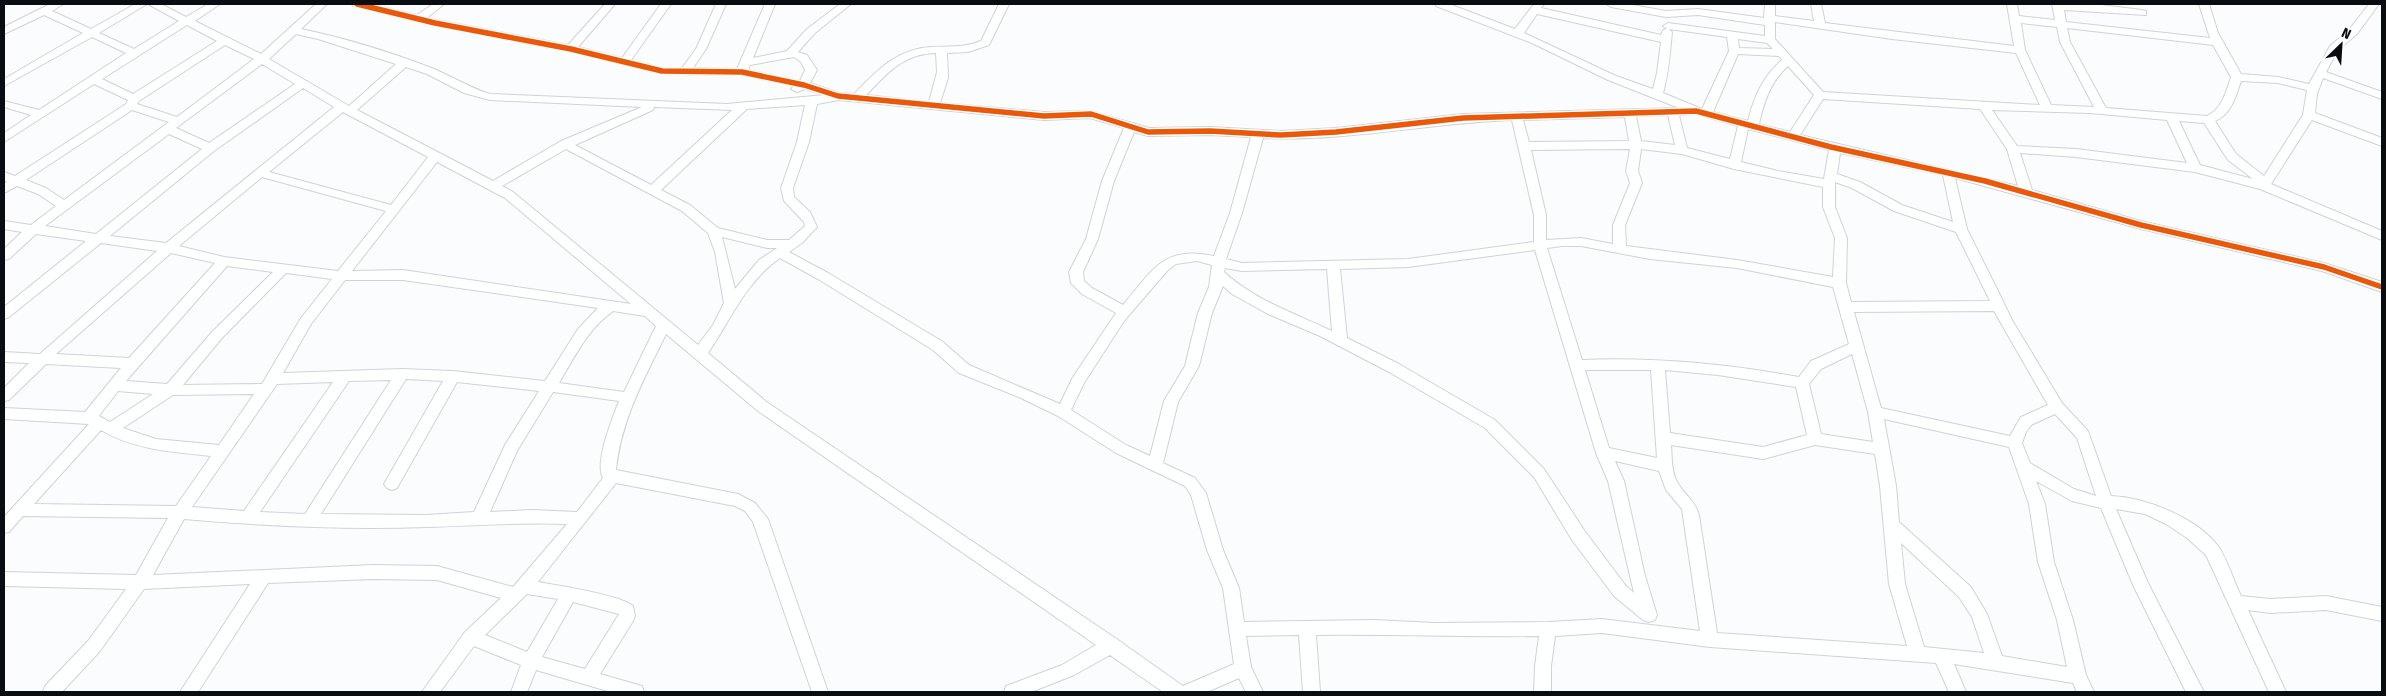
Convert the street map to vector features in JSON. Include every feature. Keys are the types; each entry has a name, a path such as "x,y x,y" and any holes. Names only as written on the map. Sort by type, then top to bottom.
{"street":[{"path":"4,31 58,4"},
{"path":"4,83 90,32 142,4"},
{"path":"152,4 262,59 346,110 494,186 533,214 763,408 1112,645 1177,692"},
{"path":"4,138 93,79 215,4"},
{"path":"4,256 33,229 262,59 322,4"},
{"path":"357,4 419,19 571,49 662,72 743,68 791,54 800,55 811,70 804,85 774,104"},
{"path":"419,19 439,4"},
{"path":"571,49 610,4"},
{"path":"624,63 666,4"},
{"path":"685,72 701,49 722,4"},
{"path":"743,68 770,4"},
{"path":"791,54 811,31 846,4"},
{"path":"858,97 884,71 902,57 914,52 941,52 985,43 1004,4"},
{"path":"1440,4 1518,33 1612,78 1701,112 1835,147 1985,180 2141,225 2324,267 2382,287"},
{"path":"1612,4 1820,25 1927,40 2020,50"},
{"path":"1767,4 1770,40 1820,95 1984,106 2102,110 2208,120 2218,115 2227,103 2238,77"},
{"path":"1816,4 1820,25"},
{"path":"2012,4 2020,50 2029,73 2047,108"},
{"path":"2204,4 2208,25 2216,42 2238,77"},
{"path":"2265,184 2309,115 2313,88 2334,48 2353,32 2374,4"},
{"path":"2102,110 2066,42 2057,6 2141,8 2146,34"},
{"path":"2100,6 2112,31"},
{"path":"1518,33 1536,7 1667,40"},
{"path":"1658,94 1664,73 1668,26 1667,9"},
{"path":"44,11 134,53"},
{"path":"2015,19 2216,42"},
{"path":"1668,26 1770,40"},
{"path":"292,30 321,36 404,63 431,72 468,92 490,96 657,105 744,106 812,101 838,96 934,104 1036,116 1090,114 1102,116 1130,128 1161,133 1210,131 1306,135 1433,120 1701,112"},
{"path":"1701,112 1734,51 1732,36"},
{"path":"4,189 10,178 132,103 224,41"},
{"path":"1734,51 1784,57"},
{"path":"934,104 943,80 944,67 941,52"},
{"path":"1734,165 1764,87 1784,57"},
{"path":"4,396 42,359 168,248 260,173 346,110 404,63"},
{"path":"743,68 838,96"},
{"path":"2320,73 2382,96"},
{"path":"2238,77 2278,80 2313,88"},
{"path":"93,79 132,103 178,121"},
{"path":"4,314 210,148 302,84"},
{"path":"1793,136 1820,95"},
{"path":"699,355 719,327 731,303 764,263 811,228 811,222 804,212 788,198 787,188 805,134 812,101"},
{"path":"4,104 41,114"},
{"path":"494,186 565,144 604,125 657,105"},
{"path":"653,190 709,136 744,106"},
{"path":"1984,106 2013,149 2026,192"},
{"path":"1673,113 1682,150"},
{"path":"1620,250 1619,225 1636,183 1632,171 1636,145 1630,114"},
{"path":"2309,115 2382,142"},
{"path":"2171,116 2196,168"},
{"path":"1517,117 1540,215 1540,245 1603,453 1616,481 1637,576 1654,633"},
{"path":"2208,120 2232,157 2265,184"},
{"path":"1125,312 1087,292 1078,283 1076,272 1092,239 1108,181 1130,128"},
{"path":"168,130 210,148"},
{"path":"1155,466 1171,401 1192,366 1258,134"},
{"path":"565,144 686,208 714,231 786,248 823,276 938,346 964,369 1026,394 1063,412 1121,449 1190,482 1198,494 1215,550 1231,588 1242,668 1255,692"},
{"path":"1525,146 1636,145 1682,150 1734,165 1856,185 1898,208 1961,229"},
{"path":"1835,147 1829,180 1829,207 1840,238 1839,284 1857,346 1882,449 1892,525 1896,584 1908,627 1919,656"},
{"path":"2013,149 2076,153 2196,168 2265,184 2382,236"},
{"path":"51,692 94,646 140,582 180,512 269,384 306,321 392,209 435,157"},
{"path":"260,173 392,209"},
{"path":"1948,173 1961,229 1998,306 2057,407 2084,434 2106,502 2141,585 2196,692"},
{"path":"10,178 42,191 64,206"},
{"path":"4,224 168,248 224,261 342,276 402,275 647,311"},
{"path":"714,231 721,252 731,303"},
{"path":"1219,268 1408,263 1540,245 1581,242 1620,250 1736,264 1839,284"},
{"path":"764,263 767,244"},
{"path":"1063,412 1078,381 1125,312 1162,268 1173,260 1197,257 1219,268 1237,291 1273,311 1394,368 1490,424 1539,473 1578,535 1620,591 1649,615"},
{"path":"4,527 99,424 115,385 132,363 224,261"},
{"path":"1333,265 1340,341"},
{"path":"99,424 170,390 217,335 284,268"},
{"path":"480,517 510,449 583,332 597,316 612,305"},
{"path":"1845,307 1998,306"},
{"path":"664,324 629,398 612,440 608,473 613,476 738,500 750,507 760,519 820,692"},
{"path":"1802,383 1816,365 1857,346"},
{"path":"4,357 132,363"},
{"path":"1576,365 1658,364 1754,374 1802,383"},
{"path":"1658,364 1666,466 1671,486 1689,507 1710,640"},
{"path":"115,385 170,390 269,384 345,376 402,374 452,376 550,386 629,398"},
{"path":"309,520 402,374"},
{"path":"248,518 345,376"},
{"path":"392,484 452,376"},
{"path":"1802,383 1815,439"},
{"path":"2057,407 2026,421 2019,430 2015,443 2037,504 2046,562 2065,620 2078,676 2086,692"},
{"path":"1874,412 2015,443"},
{"path":"4,413 99,424 156,445 224,451"},
{"path":"1664,438 1763,453 1815,439 1882,449"},
{"path":"1603,453 1666,466"},
{"path":"2024,467 2071,494 2087,500 2141,506 2168,517 2196,535 2212,551 2277,692"},
{"path":"430,692 471,637 520,591 581,518 613,476"},
{"path":"20,510 180,512 248,518 309,520 426,521 480,517 581,518"},
{"path":"1892,525 1965,592 1979,614 1996,662"},
{"path":"4,579 140,582 373,572 437,573 520,591 569,594 624,608 628,611 627,616 588,678"},
{"path":"189,692 264,576"},
{"path":"519,692 531,661 569,594"},
{"path":"2235,602 2270,606 2326,603 2382,614"},
{"path":"1238,629 1375,627 1434,630 1548,629 1602,626 1710,640 1996,662 2078,676"},
{"path":"1307,628 1312,692"},
{"path":"1543,692 1543,666 1548,629"},
{"path":"471,637 531,661 588,678 606,688 636,692"},
{"path":"1012,692 1068,670 1112,645"},
{"path":"1942,657 1957,692"},
{"path":"1188,692 1242,668"}],"cycle path":[{"path":"357,4 435,23 571,49 662,71 742,72 804,85 838,96 1044,116 1091,114 1148,132 1210,131 1281,135 1336,132 1463,118 1696,111 1831,147 1985,181 2141,225 2324,267 2382,287"}]}
